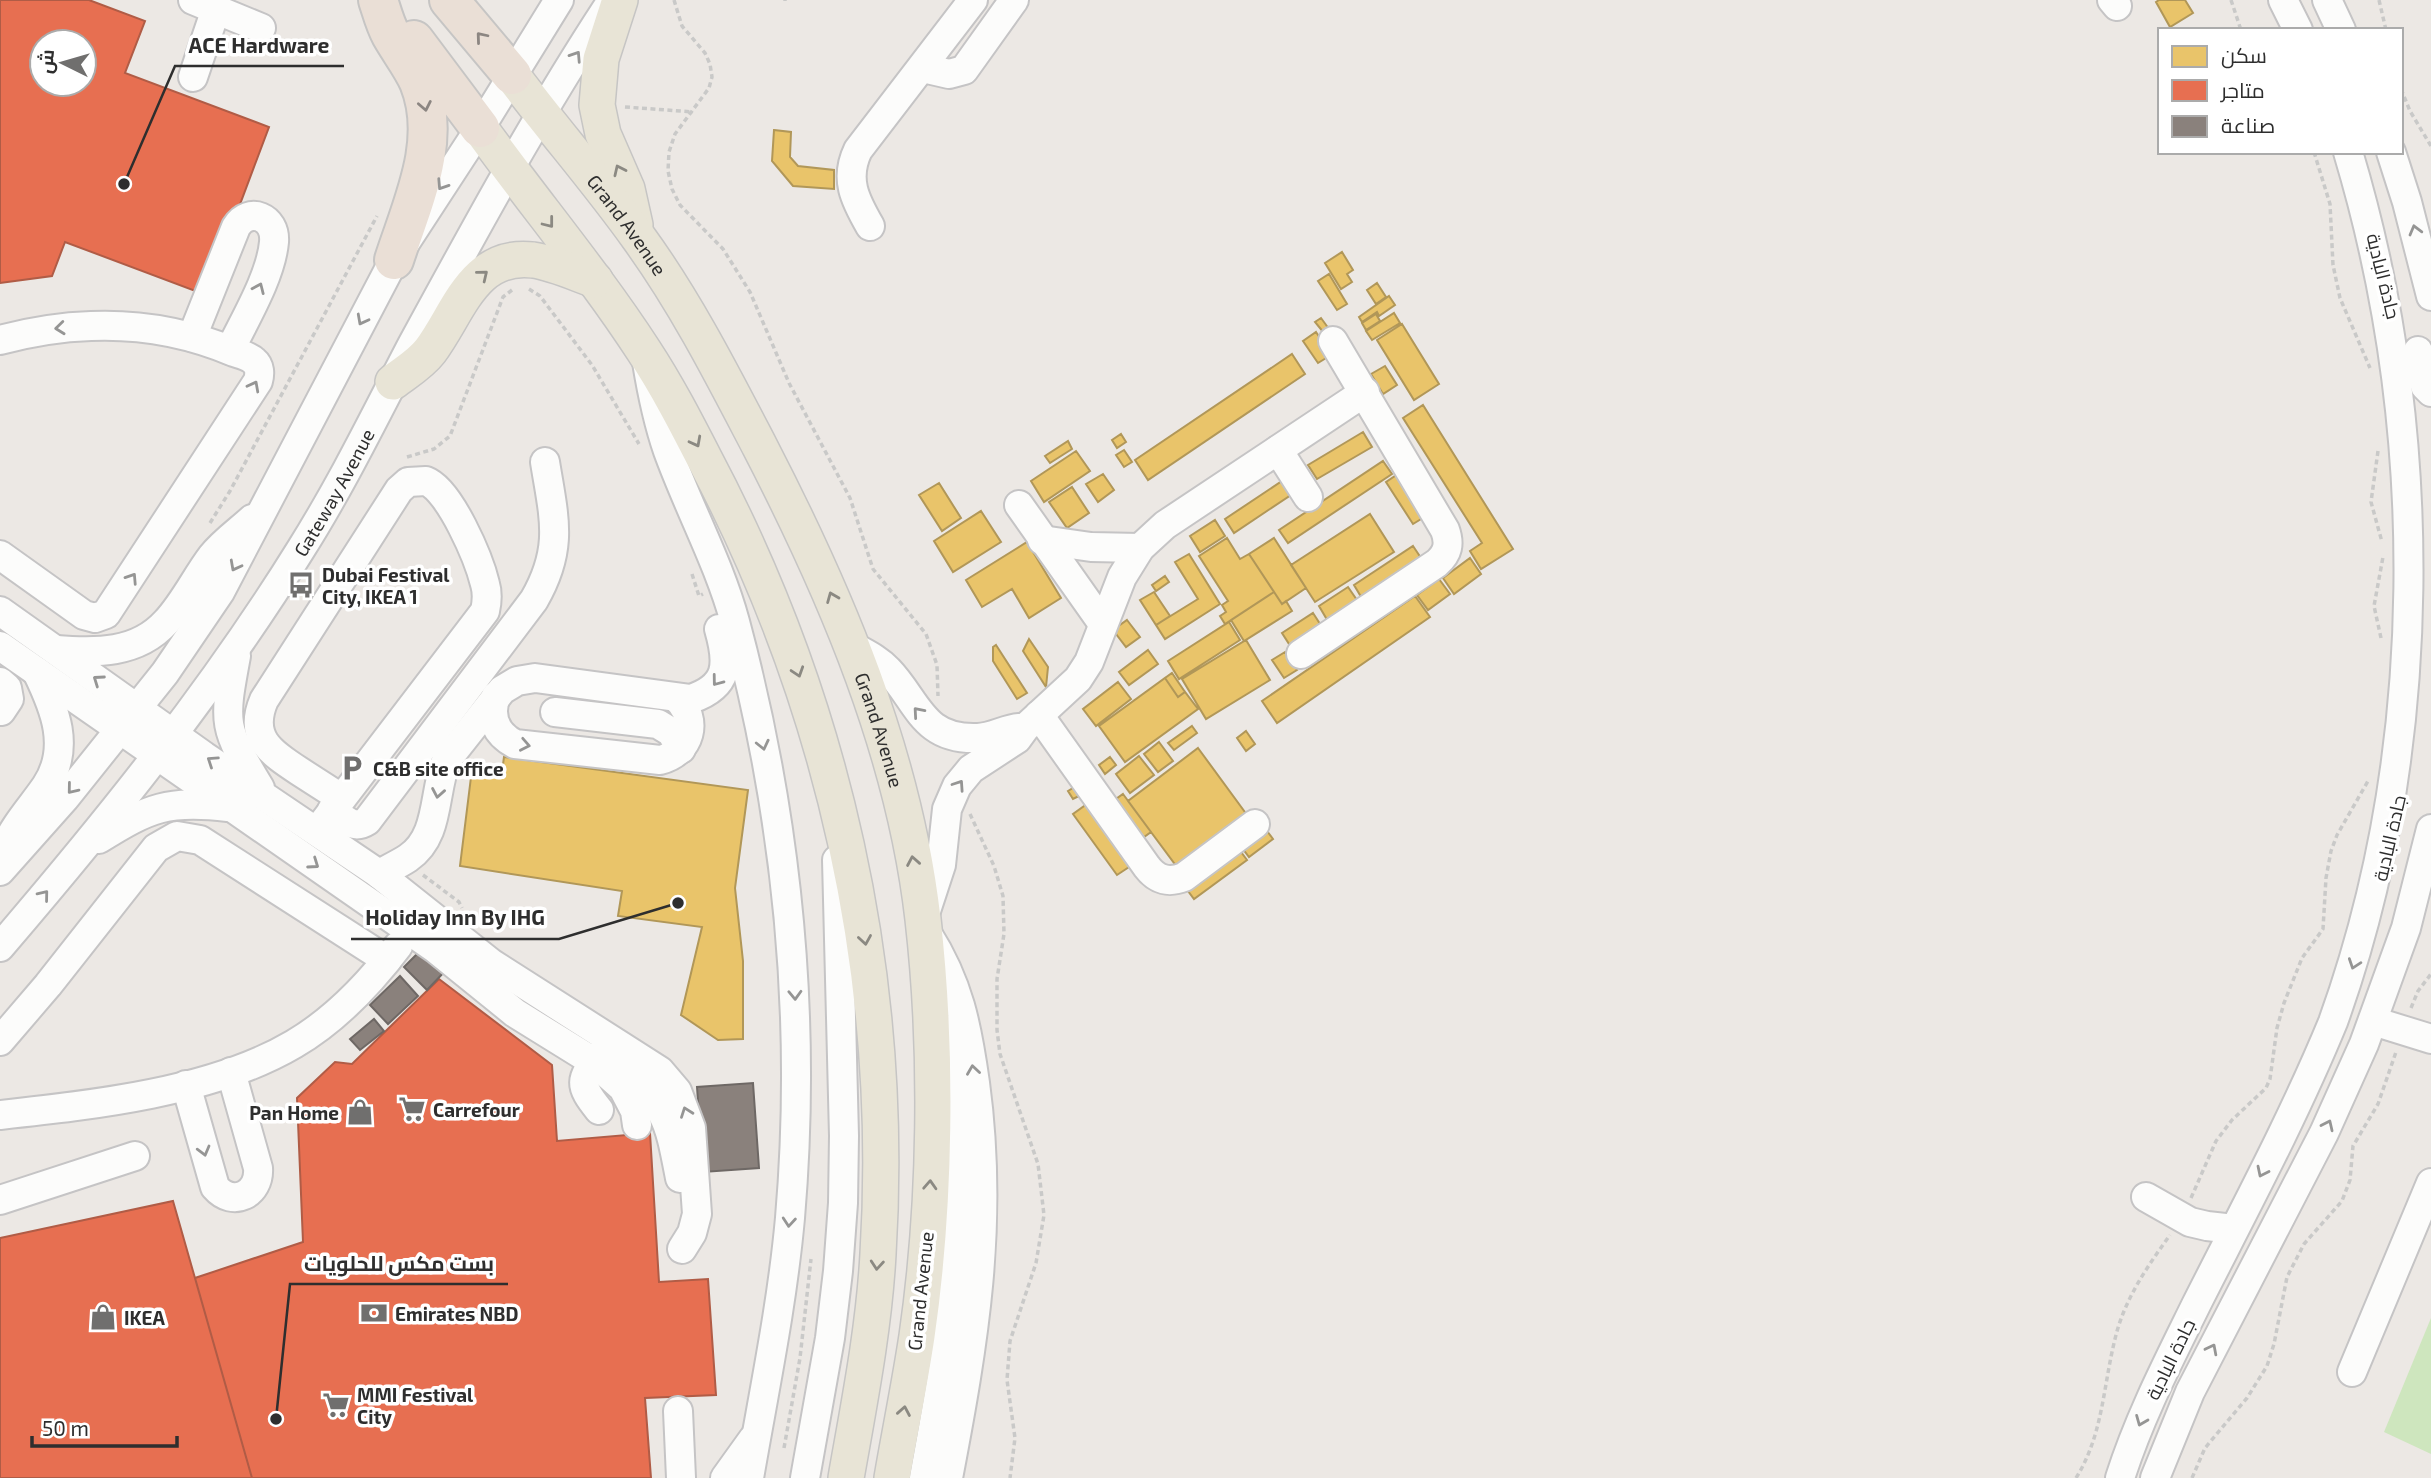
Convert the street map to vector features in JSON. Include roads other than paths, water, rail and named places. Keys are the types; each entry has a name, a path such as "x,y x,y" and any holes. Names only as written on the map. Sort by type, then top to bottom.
{"highway":[{"path":"380,0 447,82 480,128"},
{"path":"380,0 387,28 418,81 428,123 426,157 394,260"},
{"path":"449,0 512,75"}],"main road":[{"path":"620,0 601,59 597,105 603,134 629,195 638,235"},
{"name":"Grand Avenue","path":"512,75 638,235 713,358 819,567 852,646 895,779 929,934 932,1091 926,1254 917,1335 892,1478"},
{"path":"480,128 595,281 645,353 731,509 763,579 796,667 836,797 866,948 880,1101 878,1257 871,1330 846,1478"},
{"path":"393,382 424,358 467,290 495,266 516,260 531,260 554,265 595,281"}],"street":[{"path":"0,871 65,798 165,673 220,592 394,260 559,0"},
{"name":"Gateway Avenue","path":"0,947 157,755 238,646 317,522 540,113 613,0"},
{"path":"870,226 851,189 853,159 973,0"},
{"path":"923,68 949,74 964,71 1014,0"},
{"path":"2283,0 2297,28"},
{"path":"2327,0 2340,28"},
{"path":"193,77 205,5 261,28"},
{"name":"جادة البادية","path":"2120,1478 2157,1383 2297,1103 2333,1022 2372,908 2400,790 2416,670 2420,550 2413,425 2392,303 2368,211 2349,154"},
{"path":"2392,154 2431,296"},
{"path":"192,337 236,227 250,216 262,217 274,230 273,248 262,282 230,350"},
{"path":"2392,303 2414,335 2424,382 2431,392"},
{"path":"0,340 61,327 138,328 192,337 230,350 254,360 259,370 258,381 110,611 95,618 84,615 0,555"},
{"path":"1301,654 1437,563 1449,544 1445,530 1333,341"},
{"path":"379,874 407,859 424,842 433,820 446,761 499,693 517,681 535,678 691,698 712,689 724,671 726,651 709,592 655,451 653,400 645,353"},
{"path":"924,1478 945,1359 955,1259 956,1158 929,934 951,797 971,769 1014,742 1084,671 1122,577 1140,548 1165,525 1365,393"},
{"path":"1278,450 1308,497"},
{"path":"655,451 722,582 735,621 770,779 789,924 795,991 794,1156 782,1289 749,1478"},
{"path":"157,755 265,796 330,813 351,824 362,825 368,821 534,600 551,566 555,527 545,462"},
{"path":"330,813 480,620 487,603 486,585 461,527 437,487 420,480 408,482 399,490 264,700 260,709 259,728 262,738 273,754 330,813 436,949 515,1013 643,1087 670,1126 682,1192 680,1221"},
{"path":"56,650 111,652 141,642 155,633 167,621 215,552 267,505"},
{"path":"1018,505 1103,624"},
{"path":"1042,540 1091,547 1140,548"},
{"path":"0,611 56,650 120,729 121,749 129,753 140,767 157,755"},
{"path":"480,620 507,637"},
{"path":"0,646 286,844 416,921 492,943 627,1028 652,1051"},
{"path":"238,646 226,709 228,729 233,743 265,796"},
{"path":"852,646 882,664 919,714 940,730 958,737 979,738 1032,721"},
{"path":"0,860 14,829 47,784 57,761 58,723 36,670"},
{"path":"0,682 7,688 9,698 1,711"},
{"path":"499,693 493,704 494,721 502,735 515,744 660,760 675,754 687,741 690,723 688,713 677,698"},
{"path":"499,693 613,708"},
{"path":"555,712 658,724 671,732 681,749"},
{"path":"1032,721 1157,877 1171,881 1184,877 1255,824"},
{"path":"806,1478 830,1338 844,1203 845,1136 836,797"},
{"path":"79,852 136,816 161,807 187,803 230,807"},
{"name":"جادة البادية","path":"2155,1478 2190,1392 2324,1133 2376,1013 2406,928 2431,829"},
{"path":"0,1041 71,957 144,862 162,843 177,836 200,840 387,960"},
{"path":"262,880 286,844"},
{"path":"789,1478 813,1355 828,1232 838,906"},
{"path":"0,1115 51,1110 186,1085 277,1054 315,1030 353,997 387,960 416,921"},
{"path":"451,932 491,963 650,1062 677,1091 691,1128 698,1205 695,1224 682,1249"},
{"path":"929,934 961,1004 978,1107 983,1191 980,1276 971,1360 948,1478"},
{"path":"491,963 503,982 519,998 597,1058 623,1088 635,1111 637,1125"},
{"path":"2376,1013 2414,1023 2431,1040"},
{"path":"597,1058 585,1073 583,1082 585,1093 599,1110"},
{"path":"186,1085 215,1187 226,1196 241,1197 248,1194 257,1182 258,1168 230,1072"},
{"path":"939,1478 966,1318 973,1233 978,1107"},
{"path":"0,1200 135,1156"},
{"path":"2352,1372 2431,1183"},
{"path":"2146,1197 2190,1222 2234,1229"},
{"path":"678,1411 681,1478"},
{"path":"724,1478 757,1434"}],"place":[{"name":"ACE Hardware","path":"124,184"},
{"name":"Dubai Festival City, IKEA 1","path":"301,585"},
{"name":"C&B site office","path":"352,768"},
{"name":"Holiday Inn By IHG","path":"678,903"},
{"name":"Carrefour","path":"412,1109"},
{"name":"Pan Home","path":"360,1112"},
{"name":"Emirates NBD","path":"374,1313"},
{"name":"IKEA","path":"103,1317"},
{"name":"MMI Festival City","path":"336,1405"},
{"name":"بست مكس للحلويات","path":"276,1419"}]}
